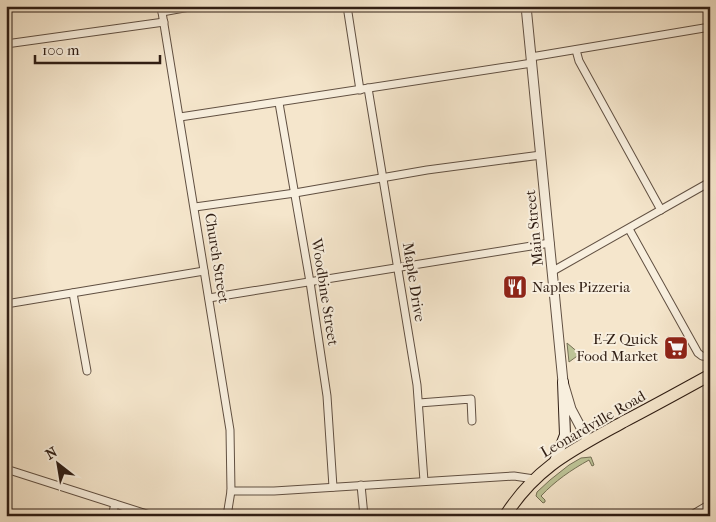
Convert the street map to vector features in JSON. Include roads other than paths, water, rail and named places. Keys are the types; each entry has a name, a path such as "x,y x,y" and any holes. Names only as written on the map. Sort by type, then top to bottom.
{"main road":[{"name":"Leonardville Road","path":"505,516 521,492 534,478 555,461 588,441 710,376"},
{"path":"555,461 566,432 563,382"}],"street":[{"path":"162,9 195,6"},
{"path":"347,6 360,90"},
{"name":"Main Street","path":"526,6 563,382 570,409 588,441"},
{"name":"Church Street","path":"162,9 230,430 231,491 227,516"},
{"path":"6,44 164,22"},
{"path":"180,117 360,90 710,27"},
{"path":"576,50 579,61 662,210"},
{"name":"Maple Drive","path":"368,88 398,268 418,404 424,481"},
{"name":"Woodbine Street","path":"279,103 310,282 327,396 333,487"},
{"path":"195,207 295,193 512,157 541,155"},
{"path":"553,271 710,182"},
{"path":"629,229 698,353 702,356 710,357"},
{"path":"209,298 550,243"},
{"path":"6,304 204,271"},
{"path":"73,293 87,371"},
{"path":"418,404 471,399 472,421"},
{"path":"6,469 153,516"},
{"path":"231,491 244,492 514,476 534,478"},
{"path":"361,485 364,516"},
{"path":"112,516 115,504"},
{"path":"690,516 710,504"}],"place":[{"name":"Naples Pizzeria","path":"515,287"},
{"name":"E-Z Quick Food Market","path":"676,348"}]}
